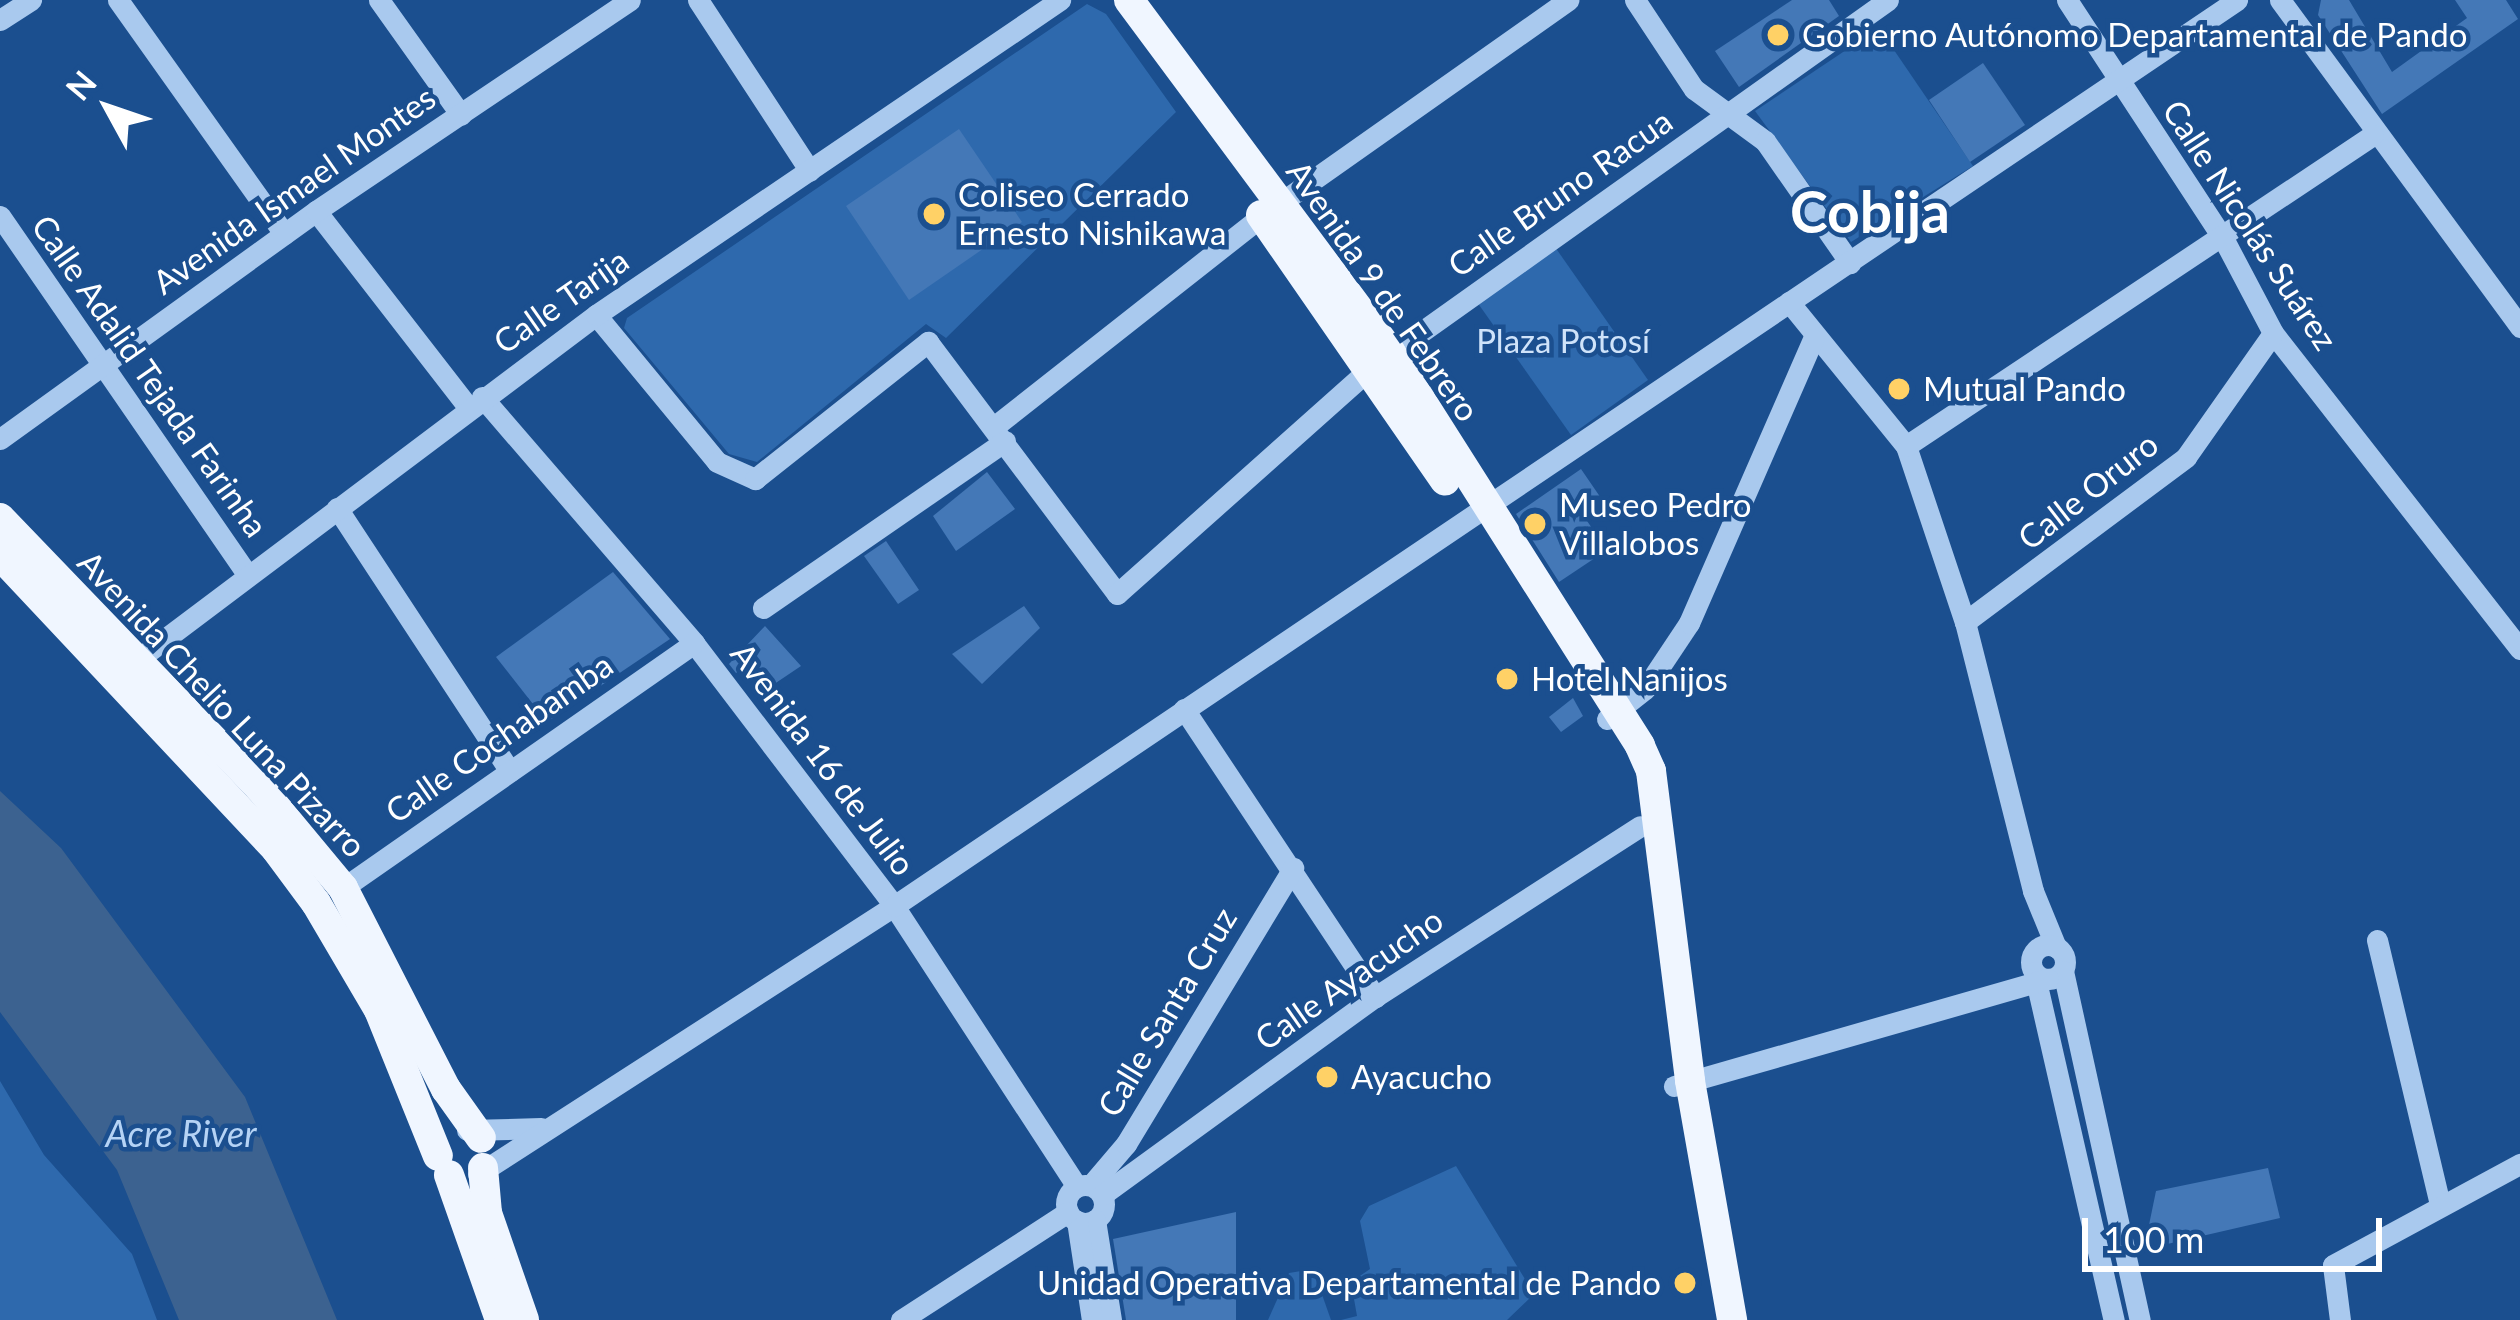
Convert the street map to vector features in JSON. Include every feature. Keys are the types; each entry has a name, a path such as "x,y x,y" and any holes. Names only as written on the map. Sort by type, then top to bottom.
{"main road":[{"name":"Avenida 9 de Febrero","path":"1108,0 1382,360 1478,514 1651,771 1682,1084 1712,1320"},
{"name":"Avenida 9 de Febrero","path":"1129,0 1271,210"},
{"name":"Avenida Chelio Luna Pizarro","path":"0,518 316,903 469,1155 500,1320"},
{"name":"Avenida Chelio Luna Pizarro","path":"0,555 260,788 343,888 446,1089 524,1320"},
{"name":"Avenida 9 de Febrero","path":"1614,714 1630,771 1682,1084 1732,1320"}],"street":[{"path":"0,20 31,0"},
{"path":"118,0 284,234"},
{"path":"379,0 461,115"},
{"name":"Avenida Ismael Montes","path":"0,439 316,211 630,0"},
{"path":"698,0 810,171"},
{"name":"Calle Tarija","path":"125,669 246,573 596,315 1060,0"},
{"path":"763,608 1000,434 1271,210 1568,0"},
{"path":"1635,0 1694,89 1765,141 1850,263"},
{"name":"Calle Bruno Racua","path":"1000,434 1117,594 1382,360 1888,0"},
{"name":"Calle Nicolás Suárez","path":"2067,0 2223,238 2273,333 2520,649"},
{"path":"469,1155 548,1126 894,907 2237,0"},
{"path":"2280,0 2373,135 2520,327"},
{"path":"1906,446 2373,135"},
{"name":"Avenida 16 de Julio","path":"316,211 476,402 694,643 894,907 1090,1189"},
{"name":"Calle Adalid Tejada Farinha","path":"0,216 246,573"},
{"path":"1682,1084 2037,973 2056,946 2033,891 1965,622 1906,446 1813,339 1789,302"},
{"path":"596,315 717,462 754,479 928,342 1000,434"},
{"name":"Calle Oruro","path":"1965,622 2186,458 2273,333"},
{"path":"1614,714 1645,689 1689,622 1813,339"},
{"path":"337,508 510,771"},
{"name":"Calle Cochabamba","path":"343,888 694,643"},
{"path":"1184,710 1375,998"},
{"name":"Calle Ayacucho","path":"1090,1189 1640,826"},
{"name":"Calle Santa Cruz","path":"1090,1189 1126,1144 1293,868"},
{"path":"2033,891 2041,1008 2114,1320"},
{"path":"2377,940 2440,1205"},
{"path":"2037,973 2140,1320"},
{"path":"469,1155 548,1126"},
{"path":"2340,1320 2333,1265 2520,1164"},
{"path":"1090,1189 1080,1218 1092,1320"},
{"path":"1090,1189 1080,1218 1112,1320"},
{"path":"901,1320 1080,1218"}],"green space":[{"path":"1087,4 1106,14 1176,112 946,338 926,324 757,462 729,454 624,328 627,318"},
{"path":"1879,28 1973,166 1851,242 1755,111"},
{"name":"Plaza Potosí","path":"1555,247 1648,380 1571,435 1477,302"},
{"path":"0,1081 44,1155 132,1254 157,1320 0,1320"},
{"path":"1456,1166 1534,1294 1507,1320 1341,1320 1357,1316 1351,1282 1370,1269 1360,1221 1369,1206"},
{"path":"1313,1269 1331,1320 1268,1320 1289,1273"}],"water":[{"name":"Acre River","path":"0,791 61,848 245,1097 337,1320 179,1320 117,1170 0,1012"}],"building":[{"name":"Gobierno Autónomo Departamental de Pando","path":"1792,0 1829,0 1839,16 1739,87 1715,51"},
{"path":"2321,0 2349,0 2392,72 2467,18 2455,0 2506,0 2518,19 2382,114 2318,15"},
{"path":"1983,63 2025,125 1970,162 1929,100"},
{"name":"Coliseo Cerrado Ernesto Nishikawa","path":"959,129 1022,222 909,300 846,206"},
{"path":"1581,469 1605,504 1585,518 1607,550 1559,582 1516,514"},
{"path":"987,472 1015,509 956,551 933,516"},
{"path":"886,541 919,590 898,604 864,556"},
{"path":"613,572 670,639 547,722 496,657"},
{"path":"1024,606 1040,628 982,684 952,654"},
{"path":"765,626 801,666 761,693 745,667 736,673 729,664"},
{"path":"1573,698 1583,716 1561,732 1549,717"},
{"path":"2268,1168 2280,1218 2163,1245 2149,1225 2156,1191"},
{"path":"1236,1212 1236,1320 1126,1320 1113,1239"}],"place":[{"name":"Gobierno Autónomo Departamental de Pando","path":"1778,35"},
{"name":"Coliseo Cerrado Ernesto Nishikawa","path":"934,214"},
{"name":"Mutual Pando","path":"1899,389"},
{"name":"Museo Pedro Villalobos","path":"1535,524"},
{"name":"Hotel Nanijos","path":"1507,679"},
{"name":"Ayacucho","path":"1327,1077"},
{"name":"Unidad Operativa Departamental de Pando","path":"1685,1283"}],"district":[{"name":"Cobija","path":"1870,212"}]}
